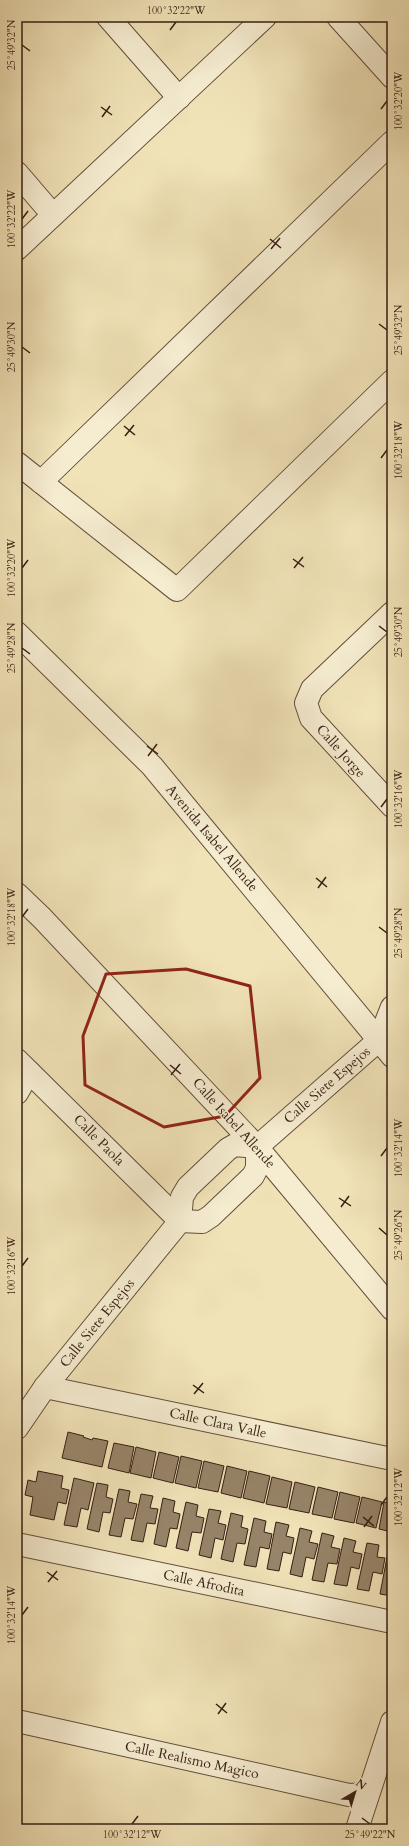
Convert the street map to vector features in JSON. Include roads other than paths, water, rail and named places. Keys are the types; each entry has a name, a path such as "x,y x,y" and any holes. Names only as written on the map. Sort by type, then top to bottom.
{"street":[{"path":"108,17 179,98"},
{"path":"17,249 265,17"},
{"path":"338,17 392,77"},
{"path":"41,482 392,142"},
{"path":"17,173 54,214"},
{"path":"17,463 177,590 392,381"},
{"name":"Calle Jorge","path":"392,613 312,689 306,703 312,718 392,806"},
{"name":"Avenida Isabel Allende","path":"17,634 152,766 388,1044"},
{"name":"Calle Isabel Allende","path":"17,894 42,918 257,1147 392,1309"},
{"path":"388,1044 392,1007"},
{"name":"Calle Siete Espejos","path":"257,1147 388,1044"},
{"path":"17,1092 23,1066"},
{"name":"Calle Paola","path":"23,1066 180,1221"},
{"path":"235,1146 257,1147 257,1168 253,1176 222,1206 202,1222 180,1221 182,1197 188,1187 222,1154 235,1146"},
{"name":"Calle Siete Espejos","path":"17,1428 45,1387 180,1221"},
{"name":"Calle Clara Valle","path":"45,1387 392,1459"},
{"name":"Calle Afrodita","path":"17,1544 392,1622"},
{"name":"Calle Realismo Magico","path":"17,1722 349,1794 367,1794"},
{"path":"357,1829 367,1794 392,1722"}]}
